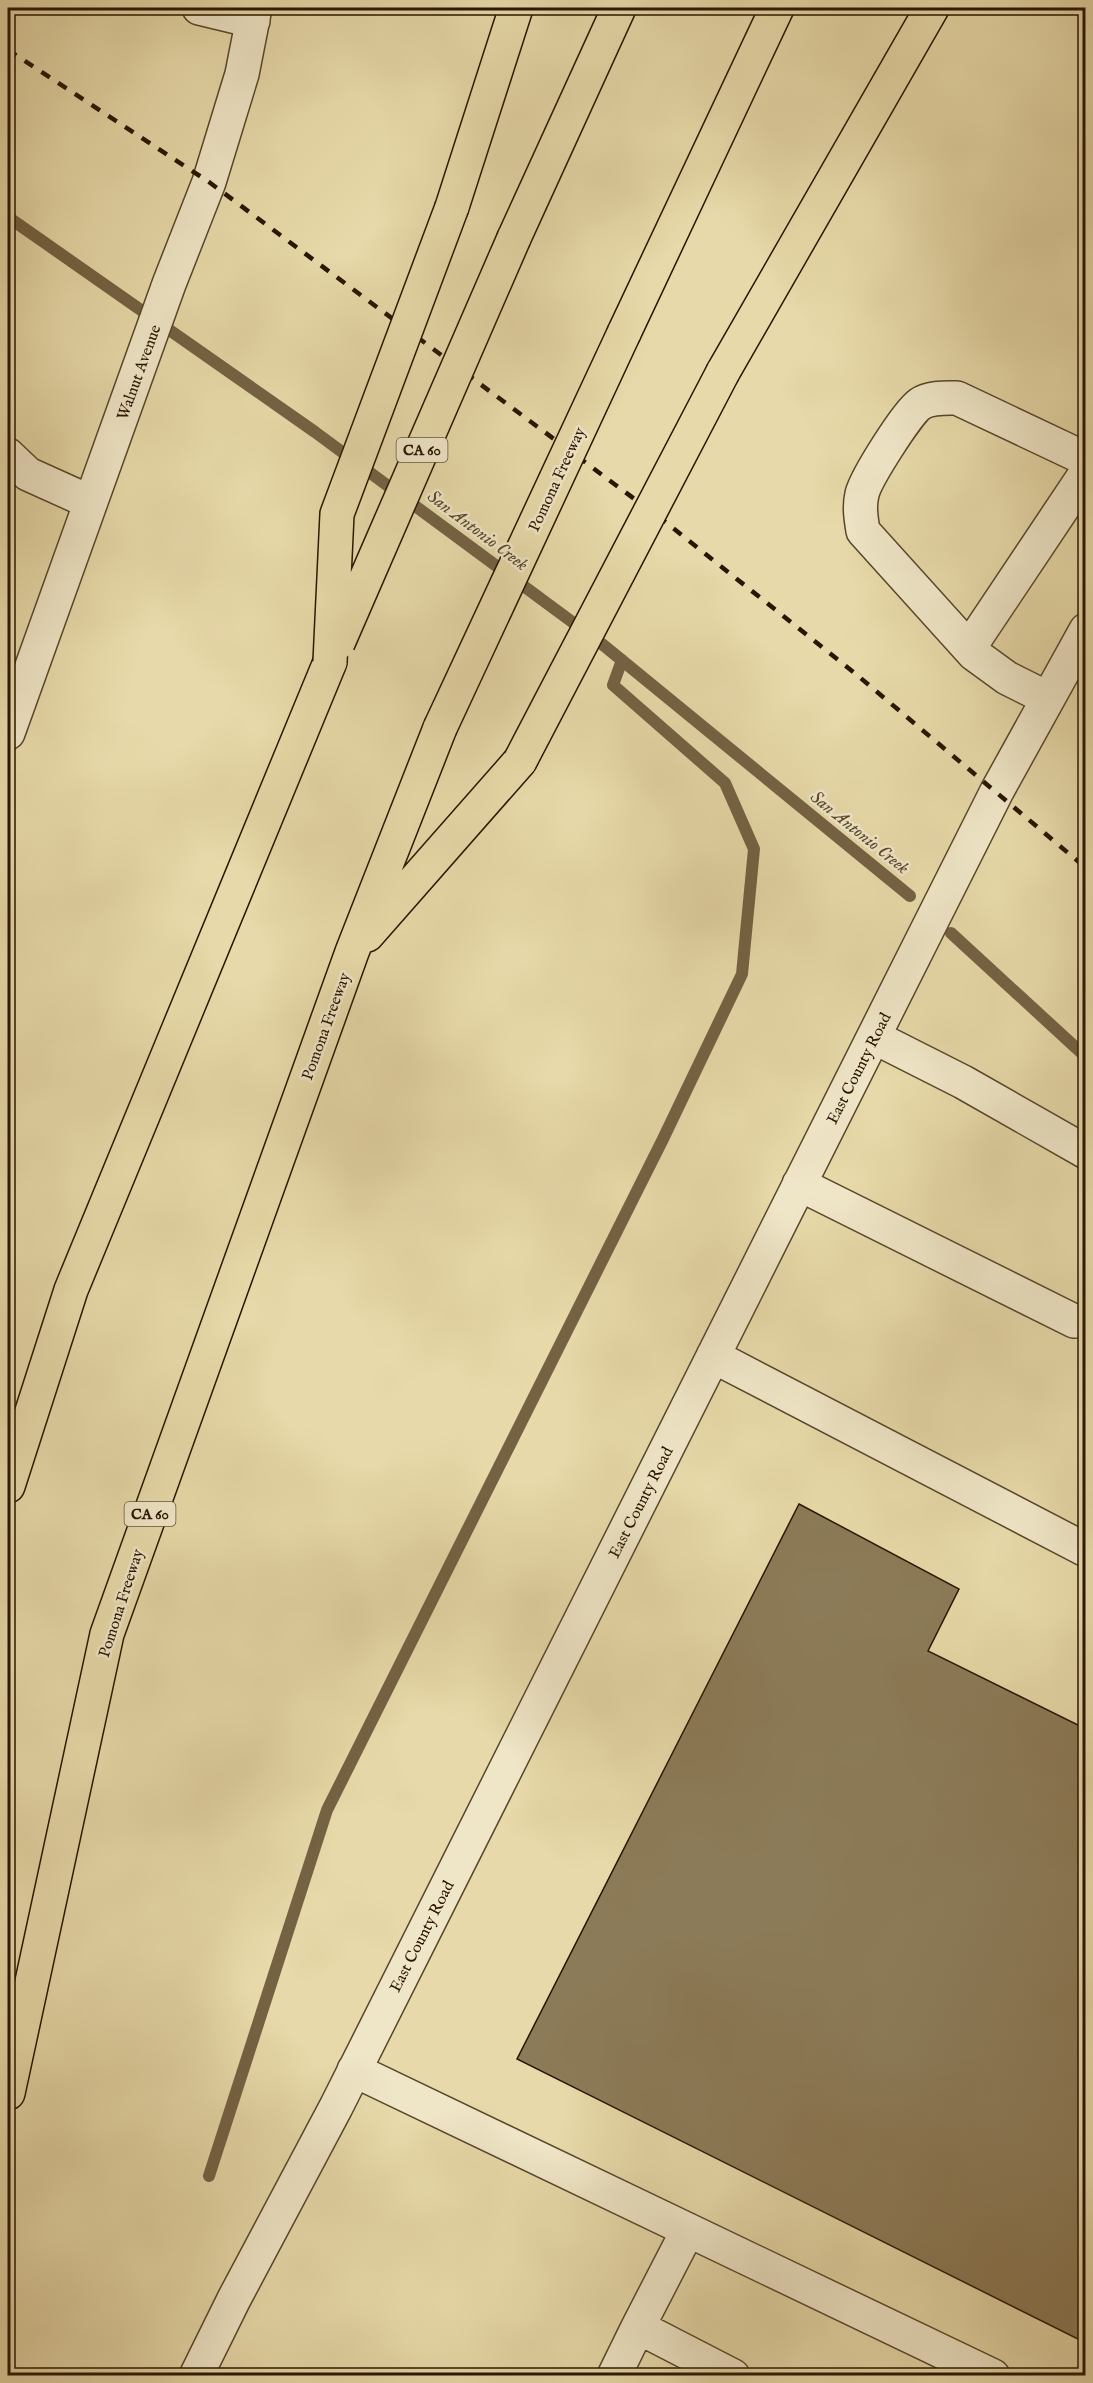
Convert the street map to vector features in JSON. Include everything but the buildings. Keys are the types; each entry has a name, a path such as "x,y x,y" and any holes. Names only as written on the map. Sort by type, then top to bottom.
{"highway":[{"path":"330,662 337,514 452,207 516,8"},
{"name":"CA 60","path":"8,1486 71,1290 330,662 514,238 619,8"},
{"path":"352,952 520,761 723,372 932,8"},
{"name":"Pomona Freeway","path":"8,2092 107,1634 352,952 440,728 775,10"}],"street":[{"path":"199,8 254,14"},
{"name":"Walnut Avenue","path":"8,733 169,284 209,183 242,74 254,14"},
{"path":"1047,698 1006,678 969,648 863,531 860,506 863,490 904,421 921,403 938,398 957,398 1086,459"},
{"path":"8,455 28,474 90,502"},
{"path":"969,648 1086,473"},
{"name":"East County Road","path":"196,2376 354,2070 997,791 1086,630"},
{"path":"874,1037 963,1082 1086,1152"},
{"path":"799,1184 1074,1321"},
{"path":"713,1356 1086,1550"},
{"path":"354,2070 993,2376"},
{"path":"614,2376 688,2230"},
{"path":"639,2327 733,2376"}],"waterway":[{"name":"San Antonio Creek","path":"8,217 315,432 602,644 910,896"},
{"path":"209,2176 327,1810 663,1139 742,974 754,849 725,783 613,685 622,660"},
{"name":"San Antonio Creek","path":"951,933 1086,1057"}],"railway":[{"path":"8,50 209,182 668,524 857,675 1086,868"}]}
